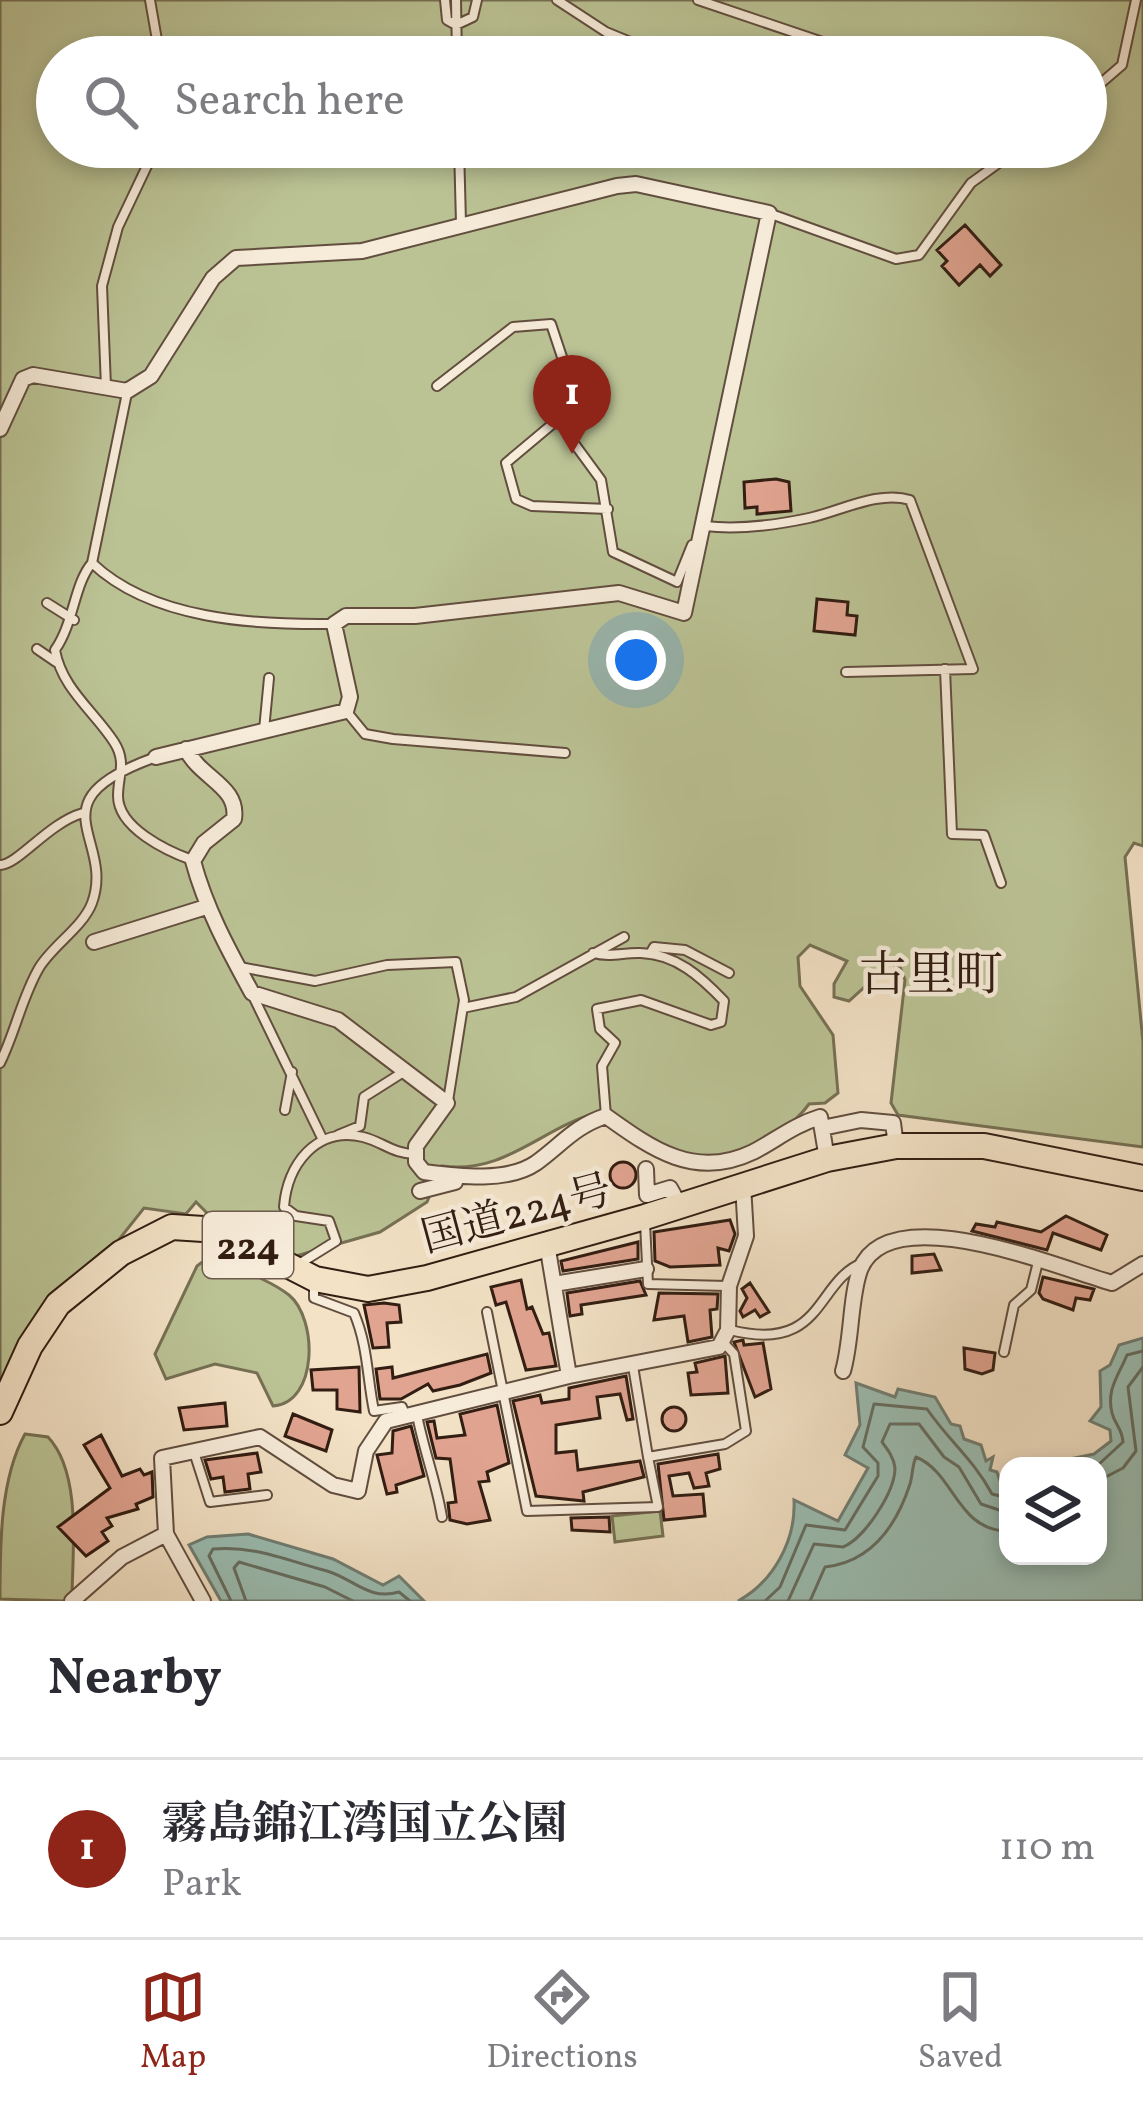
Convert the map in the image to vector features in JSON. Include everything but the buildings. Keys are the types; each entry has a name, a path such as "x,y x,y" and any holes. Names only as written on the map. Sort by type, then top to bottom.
{"highway":[{"name":"国道224号","path":"0,1412 30,1346 58,1304 151,1234 172,1227 207,1227 304,1274 368,1288 397,1285 645,1217 827,1159 896,1146 984,1146 1143,1178"}],"street":[{"path":"0,429 22,379 33,375 127,391 151,376 213,278 236,258 362,250 636,184 770,213 684,613 619,593 415,616 346,616 334,624 350,697 346,711 156,757"},
{"path":"187,749 197,772 233,794 236,805 234,819 204,843 194,861 206,907 252,993 338,1020 447,1103 416,1154 424,1172 456,1176 522,1172 578,1124 606,1116 660,1154 704,1165 751,1153 820,1117 827,1159"},
{"path":"94,942 206,907"},
{"path":"822,1128 861,1120 893,1123 896,1146"},
{"path":"646,1169 647,1195 670,1188 680,1206"},
{"path":"420,1191 455,1182 456,1176"},
{"path":"203,1601 166,1534 162,1458 260,1437 333,1485 358,1491 377,1429 411,1415 569,1376 685,1358 725,1335 729,1286 746,1237 743,1185"},
{"path":"843,1371 854,1333 860,1269 879,1245 909,1236 950,1237 1112,1283 1143,1264"},
{"path":"547,1244 569,1376"},
{"path":"554,1284 646,1268"},
{"path":"72,1601 122,1558 166,1534"}],"lane":[{"path":"150,0 156,36"},
{"path":"445,0 447,20 456,25"},
{"path":"456,36 457,0"},
{"path":"456,25 473,17 477,0"},
{"path":"557,0 616,36"},
{"path":"698,0 805,36"},
{"path":"1107,77 1122,64 1136,0"},
{"path":"106,388 102,286 118,227 146,168"},
{"path":"460,168 461,225"},
{"path":"770,213 896,259 920,255 971,183 992,168"},
{"path":"437,386 513,327 543,321 556,330 562,345 562,416 568,435 601,480 618,557 677,582 694,541 704,534 808,518 884,498 910,500 973,669 846,671"},
{"path":"127,391 92,563 84,572 74,620 55,650 57,663 82,707 114,741 122,772 118,803 152,842 194,861"},
{"path":"562,416 512,453 506,463 516,499 532,506 608,509"},
{"path":"92,563 110,580 200,614 281,625 334,624"},
{"path":"47,603 74,620"},
{"path":"37,649 57,663"},
{"path":"945,669 952,834 984,836 1000,883"},
{"path":"263,732 269,678"},
{"path":"346,711 365,734 565,753"},
{"path":"0,865 20,859 41,832 83,813 96,790 122,772 156,757"},
{"path":"0,1063 35,975 91,906 94,884 83,813"},
{"path":"463,1008 517,997 624,937"},
{"path":"650,954 654,947 671,946 729,973"},
{"path":"593,953 650,954 677,960 724,1001 725,1012 721,1022 711,1024 641,1000 597,1010 600,1028 615,1043 602,1066 606,1116"},
{"path":"238,966 315,981 446,959 460,968 463,1008 447,1103"},
{"path":"252,993 327,1139"},
{"path":"285,1110 292,1070"},
{"path":"405,1071 364,1096 360,1126 327,1139 293,1167 284,1207 296,1216 328,1221 336,1241 304,1274 314,1298 354,1313 358,1320 370,1359 374,1411 402,1407 411,1415 434,1467 442,1517"},
{"path":"327,1139 358,1136 391,1153 416,1154"},
{"path":"645,1217 648,1284 729,1286"},
{"path":"648,1457 743,1437 734,1354 725,1335 792,1329 822,1309 854,1266 866,1261"},
{"path":"1004,1352 1014,1305 1031,1290 1038,1262"},
{"path":"487,1312 507,1392 527,1511 658,1507 633,1366"},
{"path":"193,1448 210,1502 267,1495"}],"green space":[{"path":"0,0 1143,0 1143,846 1134,843 1125,857 1143,1042 1143,1147 898,1115 891,1103 905,980 900,967 890,964 849,1001 834,997 834,984 847,961 810,945 798,957 800,986 833,1035 838,1093 825,1103 809,1104 783,1129 749,1149 710,1158 674,1155 600,1112 505,1157 465,1167 442,1166 427,1202 380,1232 296,1256 214,1220 196,1202 186,1214 144,1208 0,1389"},
{"path":"209,1257 271,1283 298,1307 309,1340 309,1358 299,1391 288,1401 273,1406 257,1373 215,1364 166,1379 155,1354 197,1266"},
{"path":"25,1434 48,1437 66,1470 73,1511 73,1555 72,1594 64,1601 0,1599 6,1491"},
{"path":"660,1511 663,1536 615,1542 612,1516"}],"water":[{"path":"1143,1338 1143,1601 738,1601 762,1583 780,1559 791,1530 794,1500 838,1521 868,1468 845,1455 860,1425 856,1383 895,1397 898,1389 935,1397 951,1424 960,1426 964,1439 981,1445 986,1461 993,1457 990,1470 999,1478 999,1565 1107,1565 1107,1457 1080,1457 1094,1454 1111,1441 1110,1430 1090,1421 1101,1407 1100,1371 1110,1365 1119,1345"},
{"path":"248,1534 333,1559 383,1585 399,1576 424,1601 221,1601 189,1545 207,1537"}],"place":[{"name":"霧島錦江湾国立公園","path":"572,454"}],"district":[{"name":"古里町","path":"931,973"}]}
